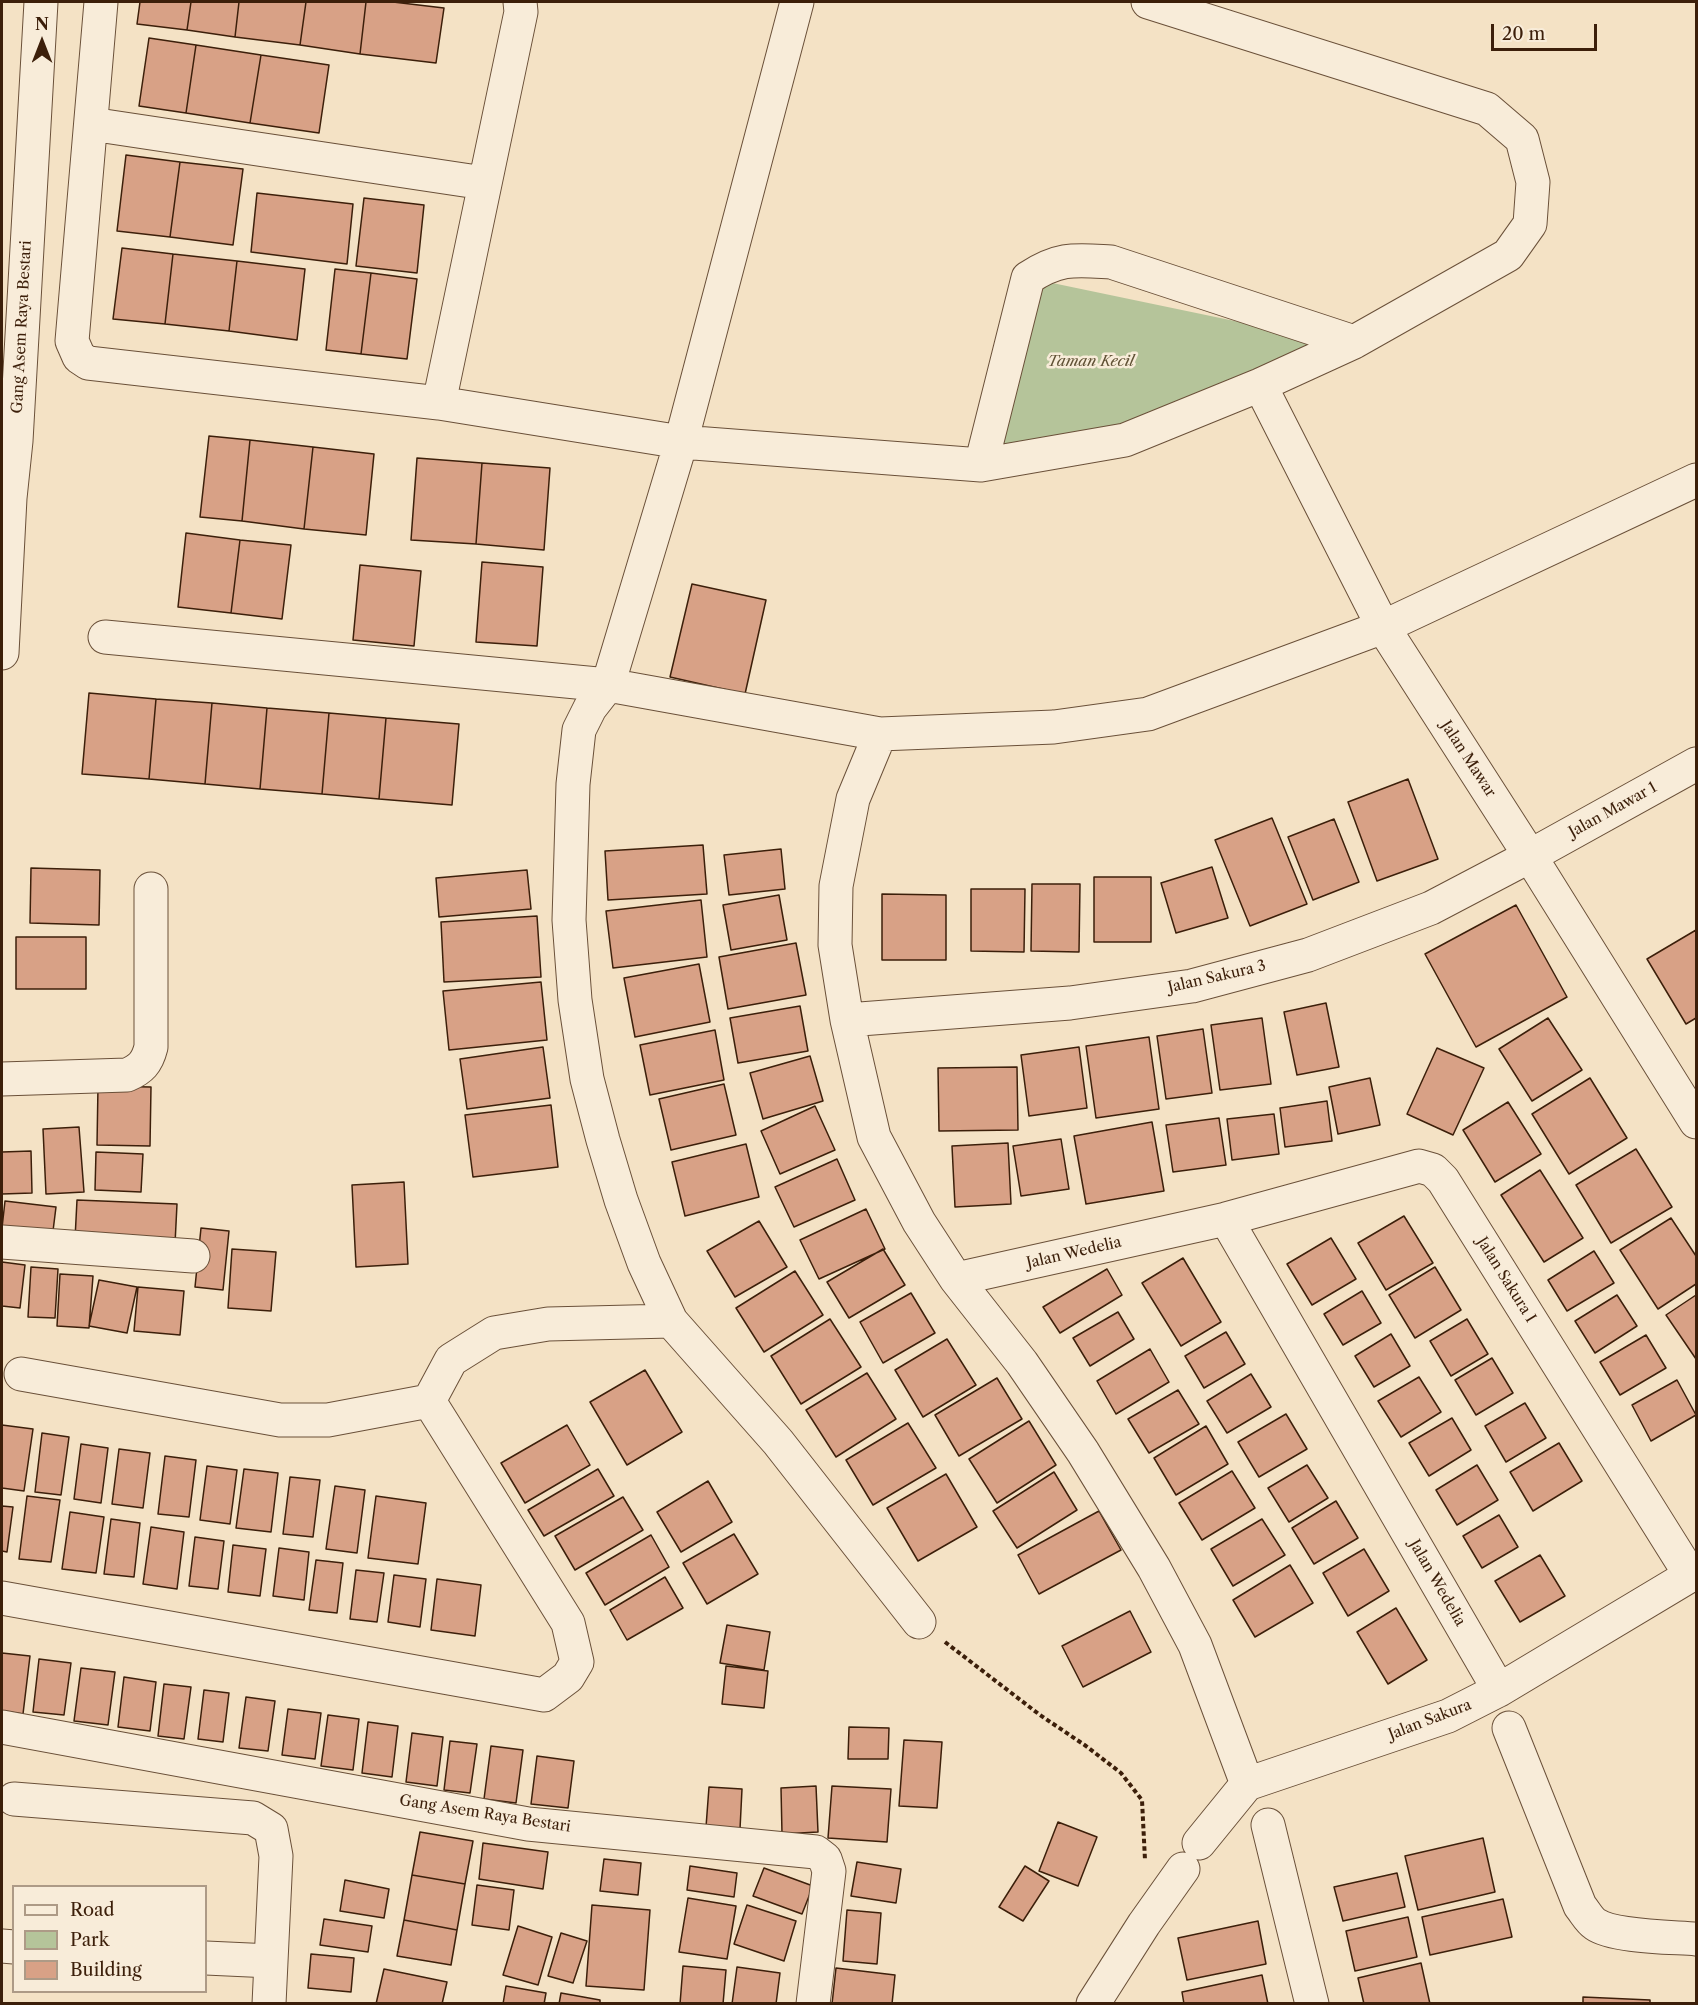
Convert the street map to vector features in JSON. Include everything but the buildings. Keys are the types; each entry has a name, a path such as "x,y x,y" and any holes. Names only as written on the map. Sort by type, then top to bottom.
{"street":[{"name":"Gang Asem Raya Bestari","path":"2,653 6,498 16,441 40,2"},
{"path":"101,2 72,341 79,357 88,363 439,403 681,442 981,465 1125,440 1260,385 1354,342 1508,255 1530,224 1533,182 1522,140 1487,109 1148,2"},
{"path":"439,403 521,12 520,2"},
{"path":"797,2 681,442 608,685 590,708 579,730 573,784 569,920 575,1000 587,1079 603,1140 644,1263 671,1321 778,1442 919,1622"},
{"path":"91,124 484,183"},
{"path":"981,465 1028,278 1046,266 1070,260 1111,262 1354,342"},
{"name":"Jalan Mawar","path":"1260,385 1383,627 1530,856 1696,1122"},
{"path":"105,637 608,685 880,734 1054,727 1148,714 1383,627 1696,480"},
{"path":"880,734 853,799 836,886 835,945 847,1020 874,1137 919,1222 956,1279 1022,1363 1076,1442 1154,1568 1195,1645 1247,1785 1191,1856 1144,1924 1094,2004"},
{"name":"Jalan Mawar 1","path":"1530,856 1696,764"},
{"name":"Jalan Sakura 3","path":"847,1020 1070,1003 1192,986 1308,955 1431,908 1530,856"},
{"path":"2,1079 127,1076 140,1070 148,1060 151,1047 151,890"},
{"name":"Jalan Sakura I","path":"1226,1219 1419,1166 1433,1170 1443,1180 1694,1574"},
{"name":"Jalan Wedelia","path":"956,1279 1226,1219 1499,1690"},
{"path":"2,1242 193,1256"},
{"path":"429,1401 451,1360 494,1334 548,1323 671,1321"},
{"path":"21,1374 280,1420 328,1420 429,1401"},
{"path":"2,1598 544,1695 568,1677 577,1662 568,1623 429,1401"},
{"name":"Jalan Sakura","path":"1247,1785 1448,1716 1499,1690 1694,1574"},
{"name":"Gang Asem Raya Bestari","path":"2,1727 528,1824 816,1852 825,1859 829,1871 813,2004"},
{"path":"1509,1728 1580,1906 1594,1924 1606,1930 1625,1933 1696,1939"},
{"path":"14,1799 253,1818 271,1829 276,1856 269,2004"},
{"path":"1268,1825 1312,2004"},
{"path":"207,1958 271,1961"}],"path":[{"path":"919,1622 1040,1715 1121,1773 1142,1800 1146,1839 1145,1871"}],"green space":[{"name":"Taman Kecil","path":"1038,280 1321,339 1215,393 1107,430 998,448"}]}
